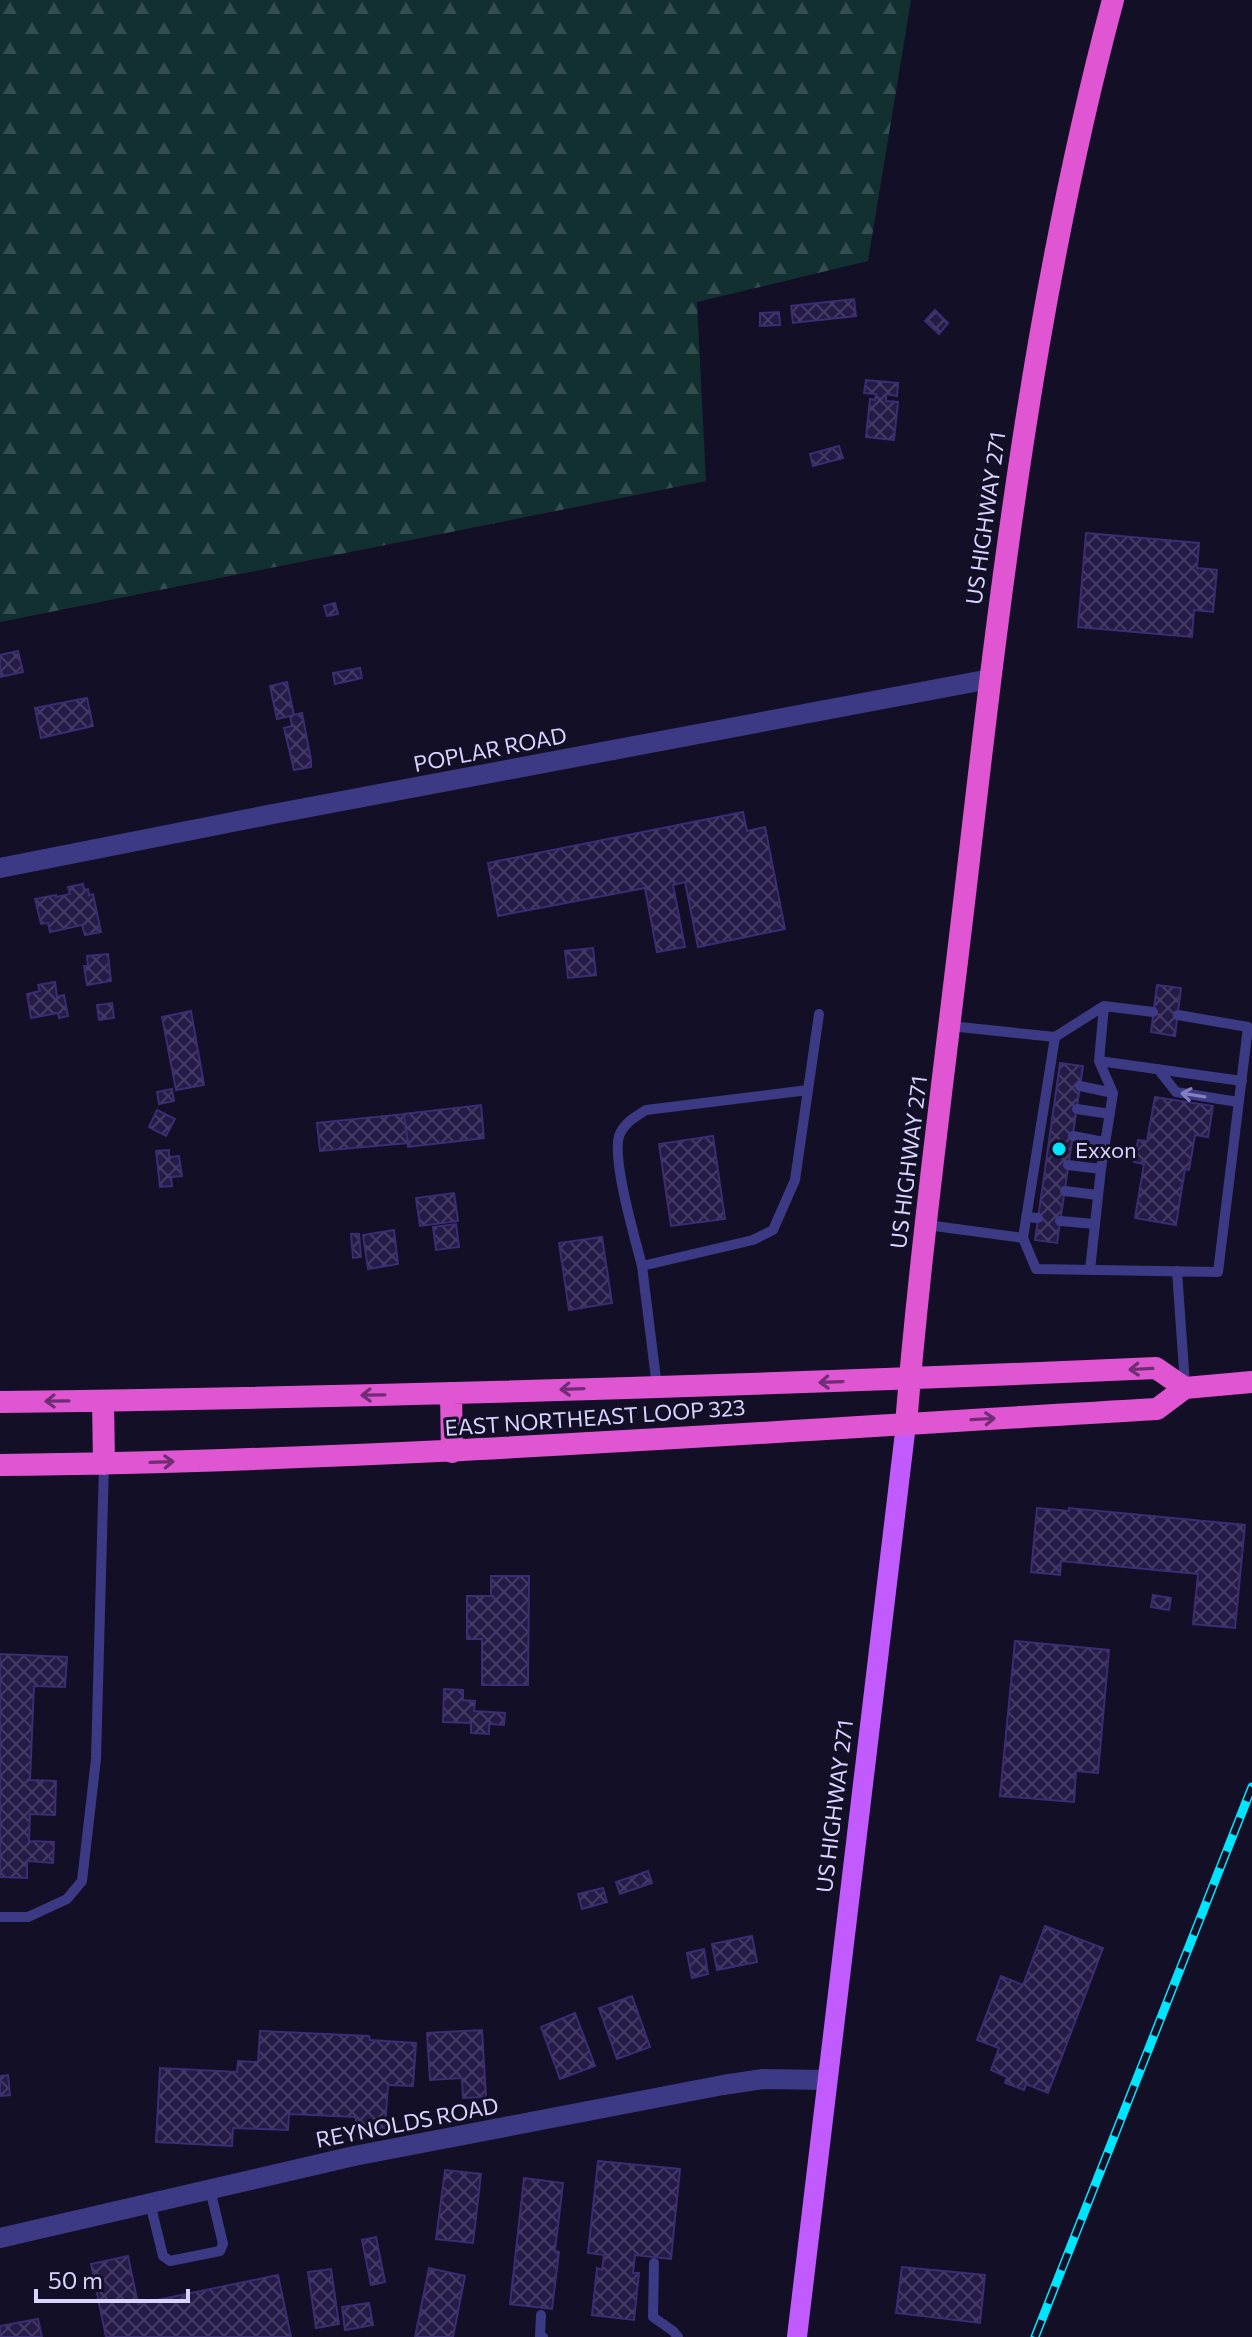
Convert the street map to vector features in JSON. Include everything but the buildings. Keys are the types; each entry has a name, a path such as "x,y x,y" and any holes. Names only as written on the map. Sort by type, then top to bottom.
{"highway":[{"name":"US HIGHWAY 271","path":"906,1424 990,679 1023,430 1068,185 1113,0"},
{"name":"EAST NORTHEAST LOOP 323","path":"0,1402 657,1387 1156,1368 1185,1388"},
{"name":"EAST NORTHEAST LOOP 323","path":"0,1465 452,1452 1157,1409 1185,1388 1252,1382"},
{"path":"451,1393 452,1452"},
{"path":"103,1401 104,1464"}],"main road":[{"name":"US HIGHWAY 271","path":"797,2337 906,1424"}],"street":[{"name":"POPLAR ROAD","path":"0,868 990,679"},
{"name":"REYNOLDS ROAD","path":"0,2238 354,2156 743,2081 827,2080"}],"lane":[{"path":"950,1026 1055,1037 1104,1006 1153,1012"},
{"path":"1090,1270 1097,1195 1113,1093 1099,1061 1104,1006"},
{"path":"642,1266 753,1240 773,1230 795,1180 819,1014"},
{"path":"1055,1037 1041,1162 1023,1238 1036,1269 1218,1272 1248,1027 1178,1015"},
{"path":"1099,1061 1242,1081"},
{"path":"1158,1069 1176,1092 1238,1102"},
{"path":"1080,1086 1113,1093"},
{"path":"657,1387 642,1266 620,1174 619,1137 628,1122 646,1110 808,1090"},
{"path":"1077,1109 1110,1114"},
{"path":"1073,1136 1104,1142"},
{"path":"1068,1165 1101,1169"},
{"path":"1065,1191 1097,1195"},
{"path":"1026,1217 1038,1218"},
{"path":"1060,1221 1095,1224"},
{"path":"927,1225 1023,1238"},
{"path":"1177,1271 1185,1388"},
{"path":"0,1917 28,1917 67,1899 82,1881 96,1759 104,1464"},
{"path":"150,2203 166,2260 220,2251 223,2244 210,2189"},
{"path":"654,2263 653,2317 678,2337"},
{"path":"541,2315 540,2336 543,2337"}],"green space":[{"path":"0,0 911,0 868,261 697,302 706,481 0,622"}],"railway":[{"path":"1035,2337 1252,1787"}],"place":[{"name":"Exxon","path":"1059,1149"}]}
